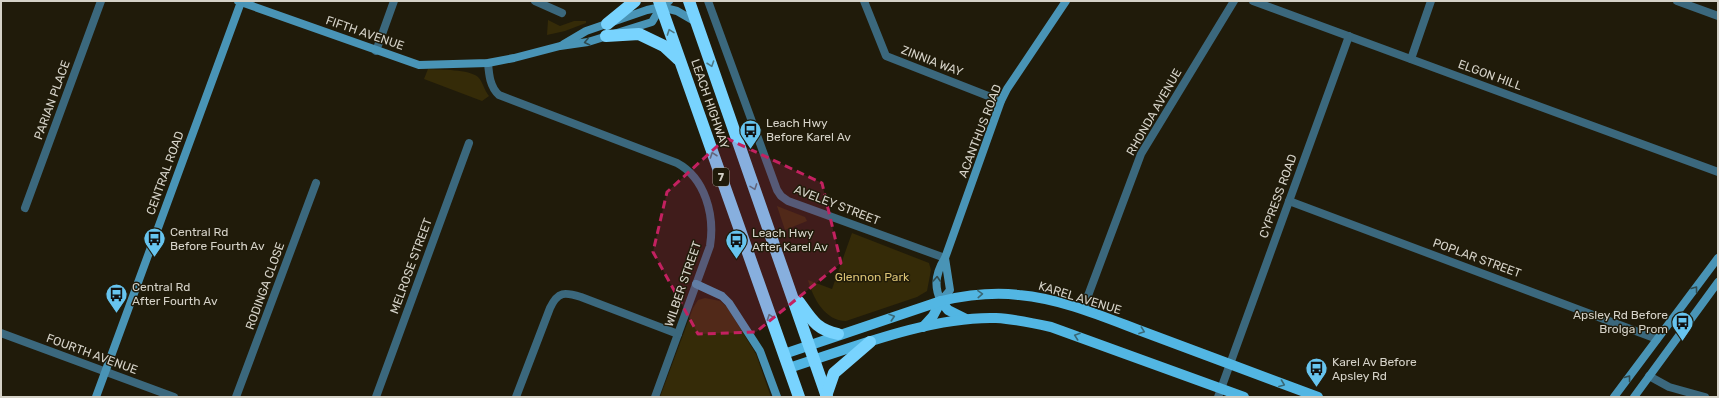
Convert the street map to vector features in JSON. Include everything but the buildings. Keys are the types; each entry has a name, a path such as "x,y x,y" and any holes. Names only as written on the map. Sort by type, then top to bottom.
{"highway":[{"path":"607,24 635,1"},
{"name":"LEACH HIGHWAY","path":"689,1 827,396"},
{"name":"LEACH HIGHWAY","path":"663,3 681,62 799,397"},
{"path":"606,36 639,34 664,46 681,62"},
{"path":"791,290 815,324 825,331 838,334"},
{"path":"827,396 834,373 870,342"}],"main road":[{"name":"KAREL AVENUE","path":"784,354 838,334 941,301 967,295 999,293 1019,294 1041,298 1083,310 1318,397"},
{"path":"923,327 941,301 948,310 966,319"},
{"path":"789,368 923,327 966,319 997,318 1025,321 1051,327 1220,393 1244,397"}],"street":[{"name":"PARIAN PLACE","path":"25,208 101,1"},
{"path":"376,51 394,1"},
{"path":"535,1 562,13"},
{"name":"AVELEY STREET","path":"708,1 777,190 781,196 788,201 945,258"},
{"name":"ZINNIA WAY","path":"864,1 886,56 1002,101"},
{"name":"ACANTHUS ROAD","path":"945,258 950,290 941,301 936,292 937,271 945,258 1002,101 1008,89 1066,1"},
{"name":"RHONDA AVENUE","path":"1083,310 1141,154 1234,1"},
{"name":"ELGON HILL","path":"1253,1 1718,172"},
{"path":"1411,59 1431,1"},
{"path":"1676,1 1718,16"},
{"name":"FIFTH AVENUE","path":"240,2 419,65 488,63 560,46 588,42 652,22 663,3"},
{"name":"CENTRAL ROAD","path":"96,397 240,2"},
{"path":"663,3 696,22"},
{"name":"FIFTH AVENUE","path":"560,46 586,31 663,3"},
{"name":"CYPRESS ROAD","path":"1220,393 1349,36"},
{"name":"WILBER STREET","path":"488,63 488,73 492,86 499,95 677,162 691,172 698,181 711,223 710,246 655,397"},
{"name":"MELROSE STREET","path":"376,397 469,143"},
{"name":"RODINGA CLOSE","path":"236,397 316,183"},
{"name":"POPLAR STREET","path":"1289,201 1657,339"},
{"path":"1614,397 1718,258"},
{"path":"1634,397 1718,282"},
{"path":"696,284 722,296 729,303 760,351 777,397"},
{"path":"516,397 550,308 554,300 561,294 568,293 581,297 678,334"},
{"name":"FOURTH AVENUE","path":"1,333 174,397"},
{"path":"1649,376 1669,387 1705,397"}],"highlighted area":[{"path":"726,138 822,183 841,263 756,332 698,334 653,252 667,192"}],"green space":[{"path":"548,20 560,26 574,21 586,21 586,23 565,31 547,35"},
{"path":"428,69 462,71 474,74 480,79 489,96 482,101 424,79"},
{"path":"777,206 805,217 807,221 785,230"},
{"name":"Glennon Park","path":"852,233 929,263 931,270 927,291 917,297 846,321 839,320 826,313 813,294 808,280 832,289"},
{"path":"705,298 720,301 727,307 756,354 771,397 660,397 693,308 698,300"}],"place":[{"name":"Leach Hwy Before Karel Av","path":"750,150"},
{"name":"Central Rd Before Fourth Av","path":"154,258"},
{"name":"Leach Hwy After Karel Av","path":"736,260"},
{"name":"Central Rd After Fourth Av","path":"117,314"},
{"name":"Apsley Rd Before Brolga Prom","path":"1683,342"},
{"name":"Karel Av Before Apsley Rd","path":"1316,388"}]}
